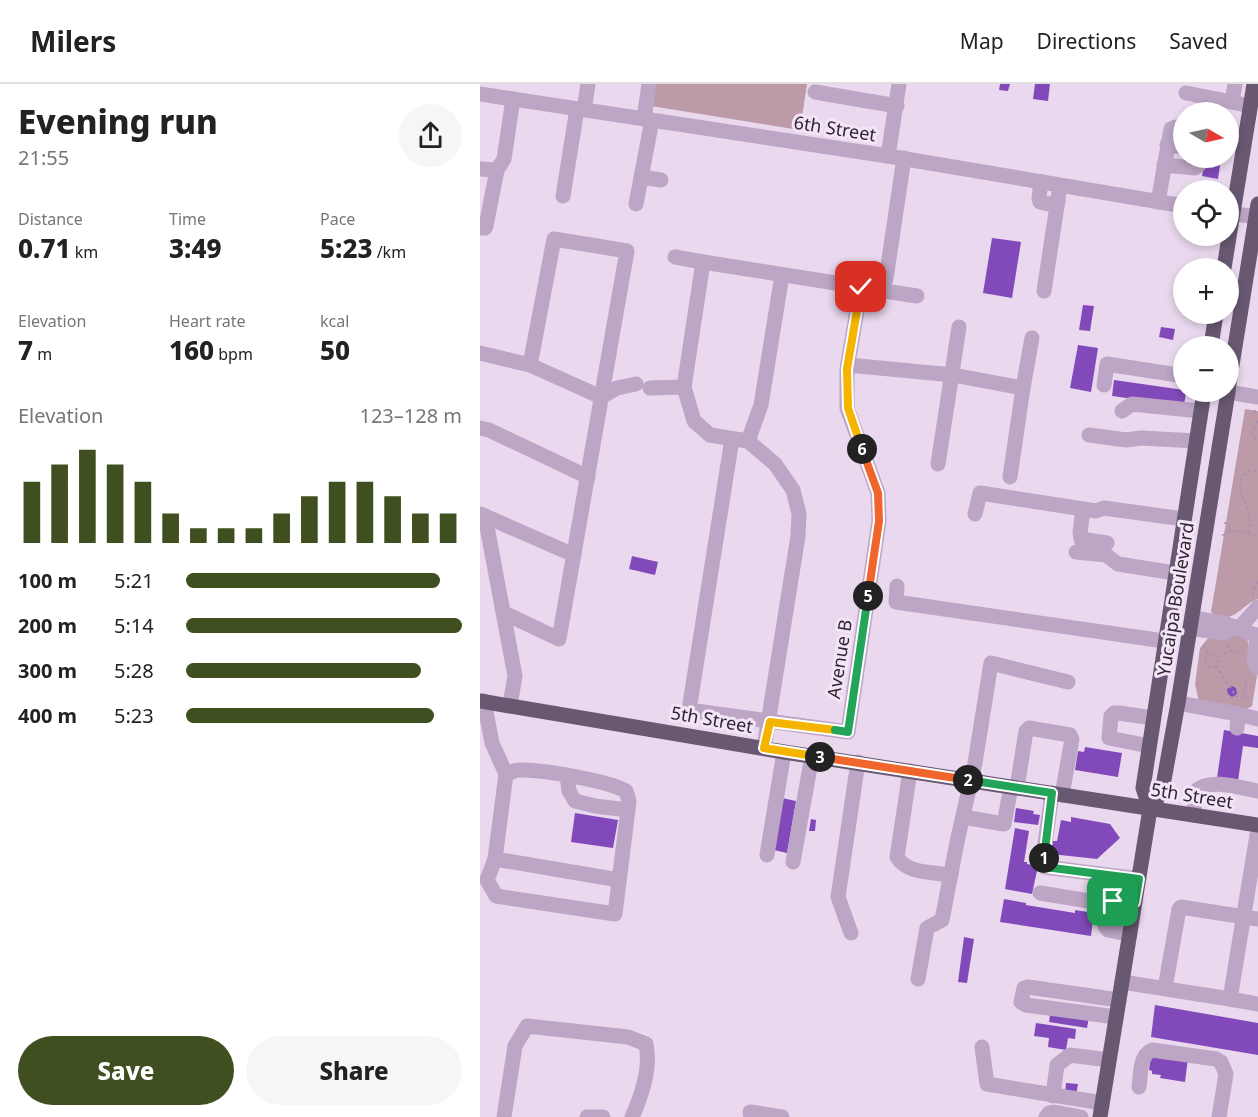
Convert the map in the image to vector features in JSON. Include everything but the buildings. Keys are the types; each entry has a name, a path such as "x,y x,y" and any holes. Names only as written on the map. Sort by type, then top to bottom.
{"main road":[{"path":"1237,180 1254,84"},
{"name":"Yucaipa Boulevard","path":"1237,336 1257,213"},
{"name":"Yucaipa Boulevard","path":"1150,808 1143,788 1202,402"},
{"name":"Yucaipa Boulevard","path":"1101,1110 1150,808 1162,791 1178,703 1226,402"},
{"name":"5th Street","path":"482,701 784,752 1150,808 1258,827"}],"street":[{"path":"563,196 588,84"},
{"path":"636,204 648,119 649,84"},
{"path":"888,156 899,84"},
{"path":"1186,93 1232,102 1235,84"},
{"name":"6th Street","path":"490,92 513,99 904,158 1173,204"},
{"path":"815,92 897,106"},
{"path":"480,228 486,226 497,170 504,159 513,99"},
{"path":"1239,103 1250,105"},
{"path":"1158,202 1167,144 1173,128"},
{"path":"1167,144 1173,145"},
{"path":"878,290 886,279 904,158"},
{"path":"1164,165 1173,166"},
{"path":"480,169 497,170"},
{"path":"641,177 661,180"},
{"path":"1041,183 1039,198 1041,202 1048,204 1058,202"},
{"path":"1044,291 1060,186"},
{"path":"1239,213 1257,213"},
{"path":"504,613 559,639 627,251 554,239 530,365"},
{"path":"675,257 917,297"},
{"path":"703,262 684,387 694,421 710,435 748,441 775,464 793,490 799,514 798,536 770,722 764,748"},
{"path":"748,441 761,405 782,275"},
{"name":"Avenue B","path":"770,722 848,732 879,521 878,493 848,408 848,365 861,287"},
{"path":"938,464 959,327"},
{"path":"1010,477 1032,338"},
{"path":"480,353 530,365 601,397 617,388 684,387"},
{"path":"1104,385 1107,364 1173,374"},
{"path":"848,365 951,375 1023,388"},
{"path":"1239,393 1258,397"},
{"path":"1122,411 1132,404 1200,411"},
{"path":"480,428 489,430 588,477"},
{"path":"1089,435 1126,441 1141,438 1196,441"},
{"path":"732,439 689,710 770,722"},
{"path":"975,514 980,493 1096,511 1104,508 1184,519"},
{"path":"1083,509 1081,539 1107,543"},
{"path":"483,515 574,555"},
{"path":"483,515 515,675 510,705"},
{"path":"1076,552 1106,555 1118,564 1175,573"},
{"path":"897,586 896,602 1164,641"},
{"path":"1236,628 1242,625 1256,603"},
{"path":"1191,623 1224,623 1257,636 1253,668"},
{"path":"918,979 927,928 942,920 971,781 991,663 1068,682"},
{"path":"482,701 492,742 506,774 495,859 487,880 496,896 615,914 628,810 626,791 615,785 567,776 518,770 506,774"},
{"path":"1178,703 1237,721 1258,719"},
{"path":"1149,746 1111,739 1108,736 1111,716 1114,713 1153,718"},
{"path":"963,817 1004,824 1026,731 1029,728 1070,735 1072,739 1044,851 1045,867 1139,879"},
{"path":"767,855 784,752"},
{"path":"793,862 812,756"},
{"path":"851,933 838,897 858,762"},
{"path":"910,771 897,857 901,864 909,868 951,875"},
{"path":"567,776 568,790 575,801 628,810"},
{"path":"1193,815 1197,790 1203,785 1212,784 1258,790"},
{"path":"1230,999 1251,918 1258,827"},
{"path":"495,859 619,880"},
{"path":"1040,893 1107,904 1113,901 1135,902"},
{"path":"1107,904 1105,926 1108,930 1130,934"},
{"path":"1165,988 1181,907 1251,918"},
{"path":"1122,981 1258,1004"},
{"path":"1116,1017 1026,1005 1021,1002 1024,988 1028,987 1119,1000"},
{"path":"504,1117 515,1047 527,1026 628,1037 646,1044 648,1055 640,1098 632,1117"},
{"path":"982,1047 987,1084 1053,1096 1101,1110"},
{"path":"1139,1087 1143,1060 1152,1050 1216,1059 1221,1062 1226,1074 1219,1117"},
{"path":"1053,1096 1057,1065 1070,1055 1109,1060"},
{"path":"751,1117 750,1112 782,1117"},
{"path":"1046,1117 1049,1113 1054,1113 1081,1117"},
{"path":"587,1117 603,1117"}],"path":[{"path":"1258,421 1252,433 1258,440"},
{"path":"1248,533 1249,513 1242,498 1240,483 1246,472 1258,470"},
{"path":"1224,523 1228,524 1230,530"},
{"path":"1230,530 1258,535"},
{"path":"1221,535 1226,535 1230,530"},
{"path":"1256,603 1253,589 1258,582"},
{"path":"1203,641 1208,654 1204,660 1205,664 1211,668 1216,666"},
{"path":"1222,645 1228,645 1232,651 1244,656"},
{"path":"1232,651 1218,658 1216,666 1234,693 1245,697 1253,668"},
{"path":"1208,654 1218,658"}],"shaded area":[{"path":"655,84 807,84 800,130 651,106"},
{"path":"1245,409 1258,411 1258,599 1231,616 1225,617 1211,612"},
{"path":"1236,635 1247,639 1249,665 1257,676 1252,706 1247,709 1199,702 1195,684 1200,648 1209,637"}],"route":[{"path":"861,287 847,369 848,408 878,493 879,521 848,732 770,722 764,748 1052,793 1044,851 1045,867 1139,879 1135,902 1113,901"}]}
